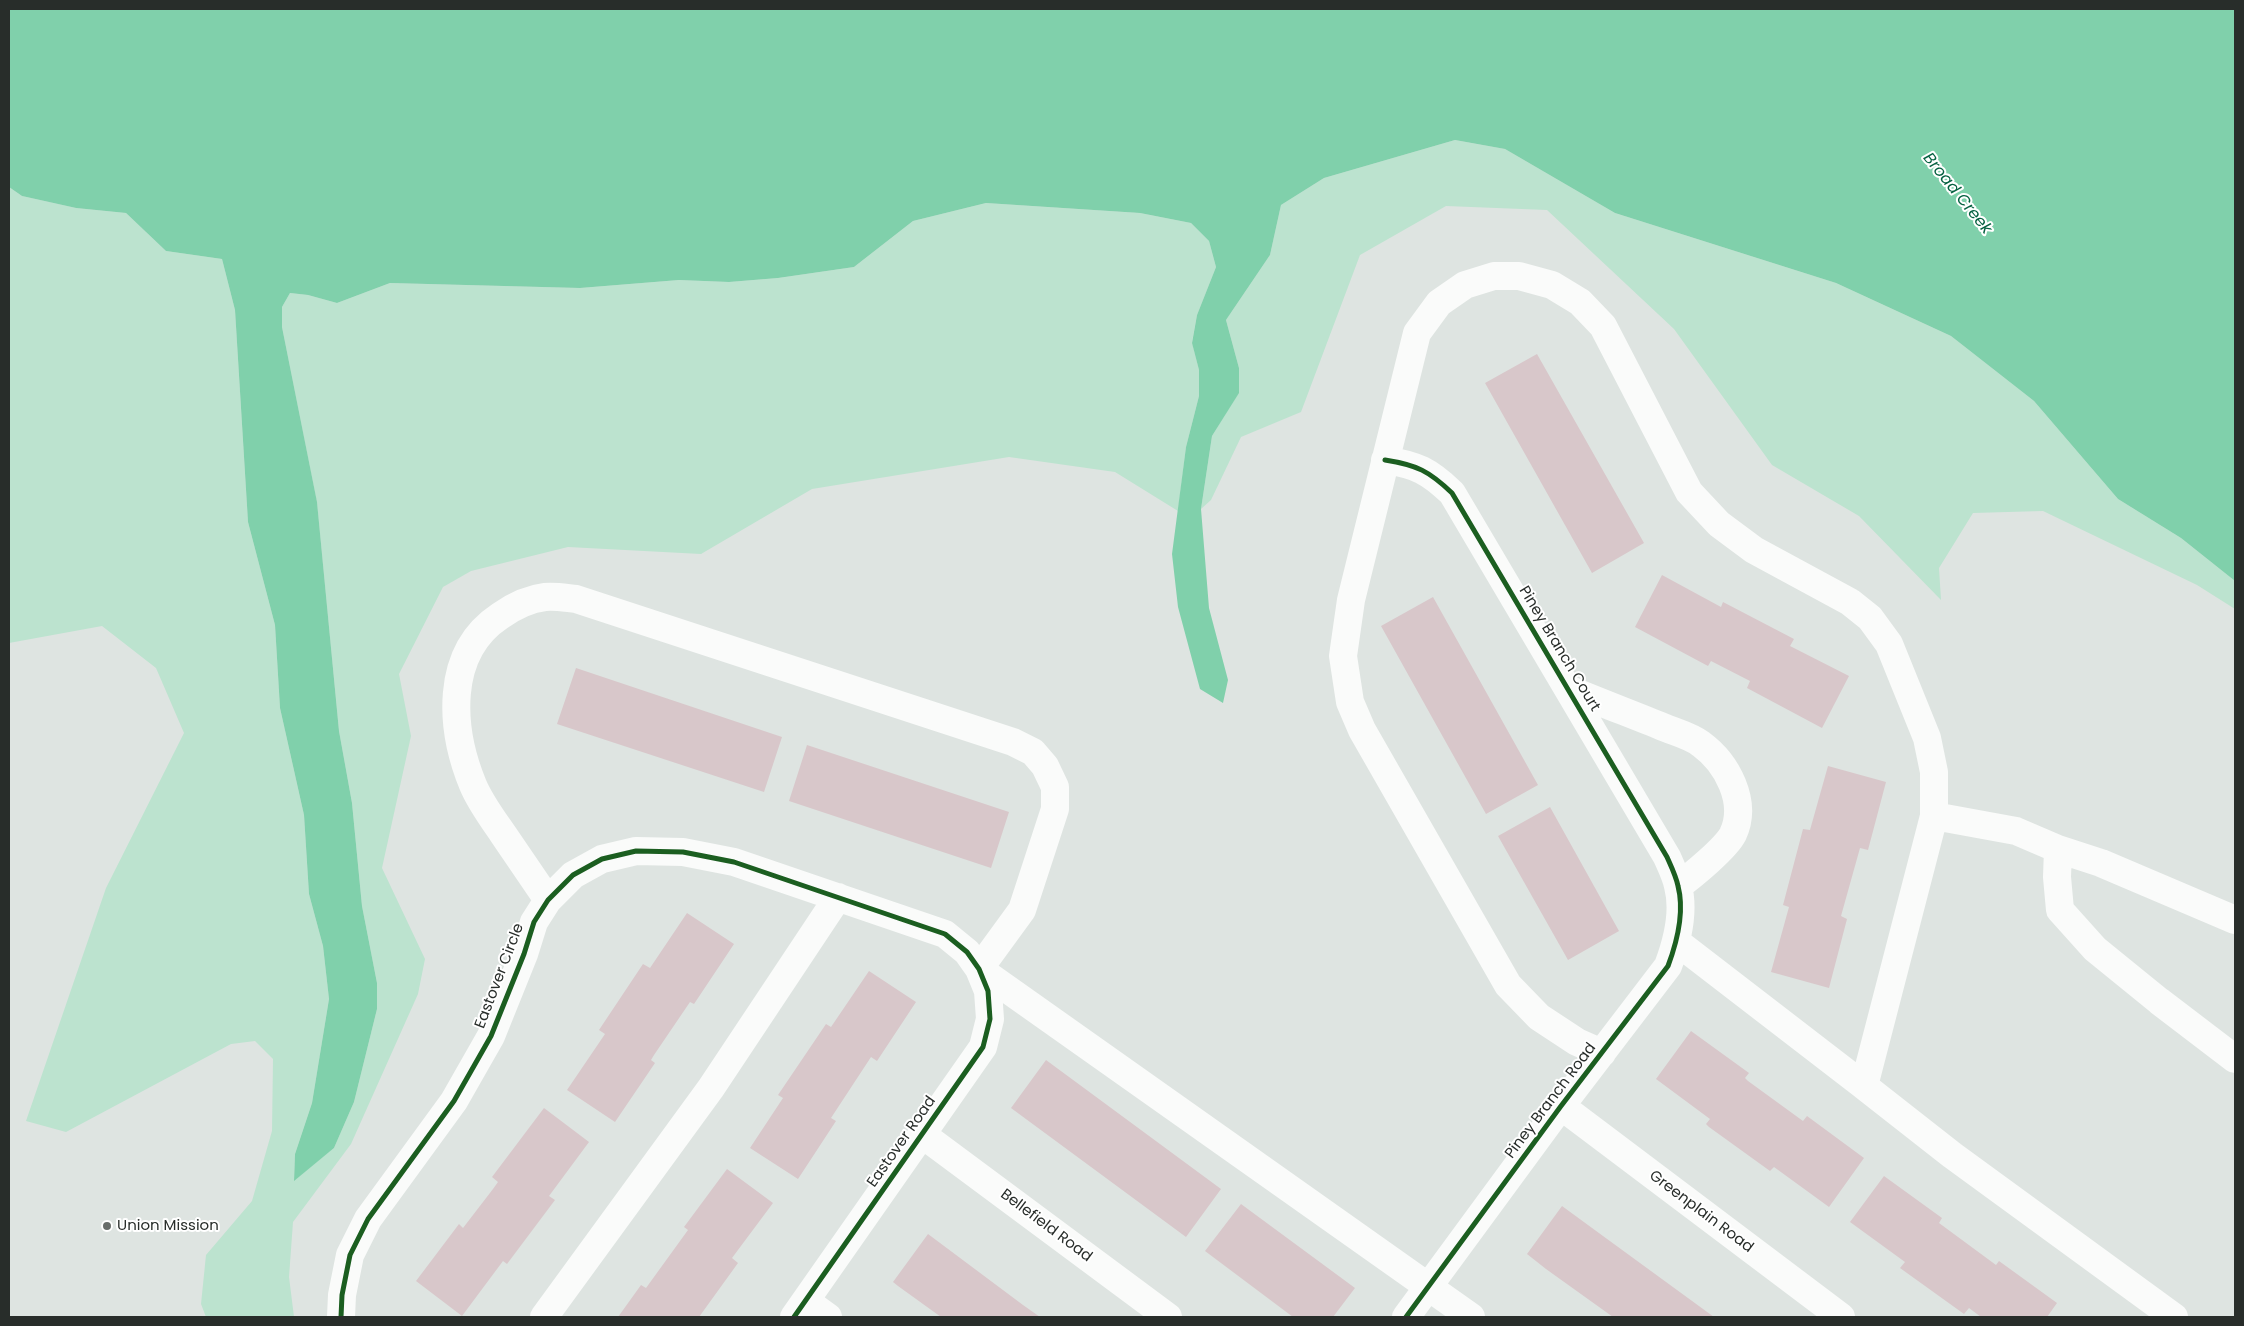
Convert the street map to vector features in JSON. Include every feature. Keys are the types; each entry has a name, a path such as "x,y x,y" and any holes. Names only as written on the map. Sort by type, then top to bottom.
{"street":[{"path":"1602,1053 1577,1042 1540,1018 1508,985 1362,730 1350,702 1343,656 1351,600 1417,333 1439,303 1465,285 1494,276 1519,276 1552,284 1580,302 1603,326 1689,492 1719,524 1754,550 1850,602 1870,618 1889,644 1927,738 1934,772 1934,816 1864,1086"},
{"name":"Piney Branch Court","path":"1385,460 1407,464 1432,474 1452,493 1667,857 1678,886"},
{"path":"548,900 485,807 473,785 458,736 456,694 459,670 468,648 487,624 516,605 546,597 576,599 1013,742 1033,752 1045,766 1055,787 1055,809 1022,910 979,969 1471,1317"},
{"path":"1568,689 1700,743 1719,760 1733,783 1737,804 1736,825 1732,835 1697,872 1678,886"},
{"path":"1934,816 2016,831 2058,849 2101,862 2235,920"},
{"path":"2058,849 2057,877 2060,910 2095,949 2235,1059"},
{"name":"Eastover Circle","path":"342,1317 342,1294 350,1255 368,1220 454,1101 491,1036 524,954 534,922 548,900 573,875 602,859 636,851 684,852 734,862 945,934 967,952 979,969"},
{"name":"Piney Branch Road","path":"1406,1317 1561,1106 1668,966 1677,942 1681,905 1678,886"},
{"path":"544,1317 711,1088 838,897"},
{"path":"1677,942 1960,1161 2174,1317"},
{"name":"Eastover Road","path":"800,1309 923,1135 983,1046 990,1019 988,991 979,969"},
{"name":"Greenplain Road","path":"1561,1106 1841,1317"},
{"name":"Bellefield Road","path":"923,1135 1168,1317"},
{"path":"800,1309 828,1317"}],"shaded area":[{"path":"1455,140 1505,149 1615,213 1836,283 1951,336 2034,401 2118,499 2181,538 2235,581 2235,609 2197,585 2043,511 1973,513 1939,568 1941,600 1859,516 1772,465 1674,329 1547,210 1446,206 1360,255 1301,412 1241,437 1211,500 1201,509 1212,436 1239,392 1239,368 1226,320 1270,255 1281,205 1324,178"},
{"path":"9,187 22,196 76,208 126,213 166,251 222,259 235,310 248,522 275,625 280,708 304,815 309,894 323,946 329,999 312,1103 295,1154 294,1180 334,1148 354,1102 377,1009 377,983 362,906 352,803 339,731 317,503 282,327 282,307 290,293 308,295 337,303 390,283 580,288 679,280 729,282 778,278 854,267 913,221 986,203 1140,213 1191,223 1209,241 1216,267 1197,315 1192,342 1199,370 1199,396 1186,447 1178,511 1115,472 1009,457 812,489 701,554 568,547 471,571 443,587 399,674 411,736 382,868 425,959 418,994 351,1144 293,1222 289,1277 294,1317 206,1317 201,1304 206,1255 252,1201 272,1131 273,1059 255,1041 231,1044 66,1132 26,1121 106,888 184,733 156,668 102,626 9,643"}],"water":[{"name":"Broad Creek","path":"9,9 2235,9 2235,581 2181,538 2118,499 2034,401 1951,336 1836,283 1615,213 1505,149 1455,140 1324,178 1281,205 1270,255 1226,320 1239,368 1239,393 1212,436 1201,509 1209,608 1228,680 1223,703 1200,689 1178,607 1172,554 1186,447 1199,396 1199,370 1192,343 1197,315 1216,267 1209,241 1191,223 1140,213 986,203 913,221 854,267 778,278 729,282 679,280 580,288 390,283 337,303 308,295 290,293 282,307 282,327 317,502 339,731 352,803 362,906 377,983 377,1009 354,1102 334,1148 294,1181 295,1154 312,1103 329,999 323,946 309,894 304,815 280,708 275,625 248,522 235,310 222,259 166,251 126,213 76,208 22,196 9,187"}],"building":[{"path":"1537,354 1644,543 1592,573 1485,383"},
{"path":"1662,575 1721,607 1723,602 1794,639 1790,646 1849,676 1822,728 1747,688 1750,681 1711,661 1708,666 1635,627"},
{"path":"1433,597 1538,785 1486,814 1381,626"},
{"path":"576,668 782,737 764,792 557,724"},
{"path":"807,745 1009,812 991,868 789,801"},
{"path":"1828,766 1886,782 1868,850 1860,848 1841,916 1847,919 1829,988 1771,972 1789,907 1783,905 1803,829 1810,830"},
{"path":"1550,807 1619,931 1568,960 1498,836"},
{"path":"687,913 734,944 694,1004 690,1002 654,1055 651,1060 655,1063 615,1122 567,1090 605,1034 599,1030 643,964 650,968"},
{"path":"869,971 916,1002 877,1061 871,1057 831,1118 836,1121 798,1179 750,1148 783,1098 778,1095 826,1024 831,1027"},
{"path":"1691,1031 1749,1073 1745,1078 1748,1081 1803,1121 1807,1116 1864,1158 1829,1207 1774,1167 1770,1171 1709,1127 1706,1124 1710,1119 1656,1079"},
{"path":"1046,1060 1221,1189 1186,1237 1011,1108"},
{"path":"544,1108 589,1142 549,1196 555,1200 507,1264 503,1261 462,1316 416,1281 459,1224 463,1228 493,1189 498,1182 492,1177"},
{"path":"727,1169 773,1203 732,1258 738,1263 699,1317 618,1317 641,1285 646,1288 688,1230 684,1227"},
{"path":"1884,1176 1942,1218 1939,1223 1996,1265 1999,1261 2057,1303 2047,1317 1981,1317 1969,1308 1964,1314 1900,1268 1905,1262 1850,1222"},
{"path":"1241,1204 1355,1288 1333,1317 1293,1317 1205,1251"},
{"path":"1562,1206 1714,1317 1613,1317 1546,1269 1527,1254"},
{"path":"928,1234 1040,1317 941,1317 898,1286 893,1282"}],"cycle path":[{"path":"1385,460 1406,464 1422,470 1452,493 1667,857 1677,882 1681,907 1677,937 1668,966 1561,1106 1406,1317"},
{"path":"341,1317 342,1295 350,1255 368,1219 454,1101 491,1036 524,954 534,922 548,900 573,875 602,859 636,851 683,852 734,862 945,934 967,952 979,969 988,991 990,1019 983,1047 794,1317"}],"place":[{"name":"Union Mission","path":"107,1226"}]}
